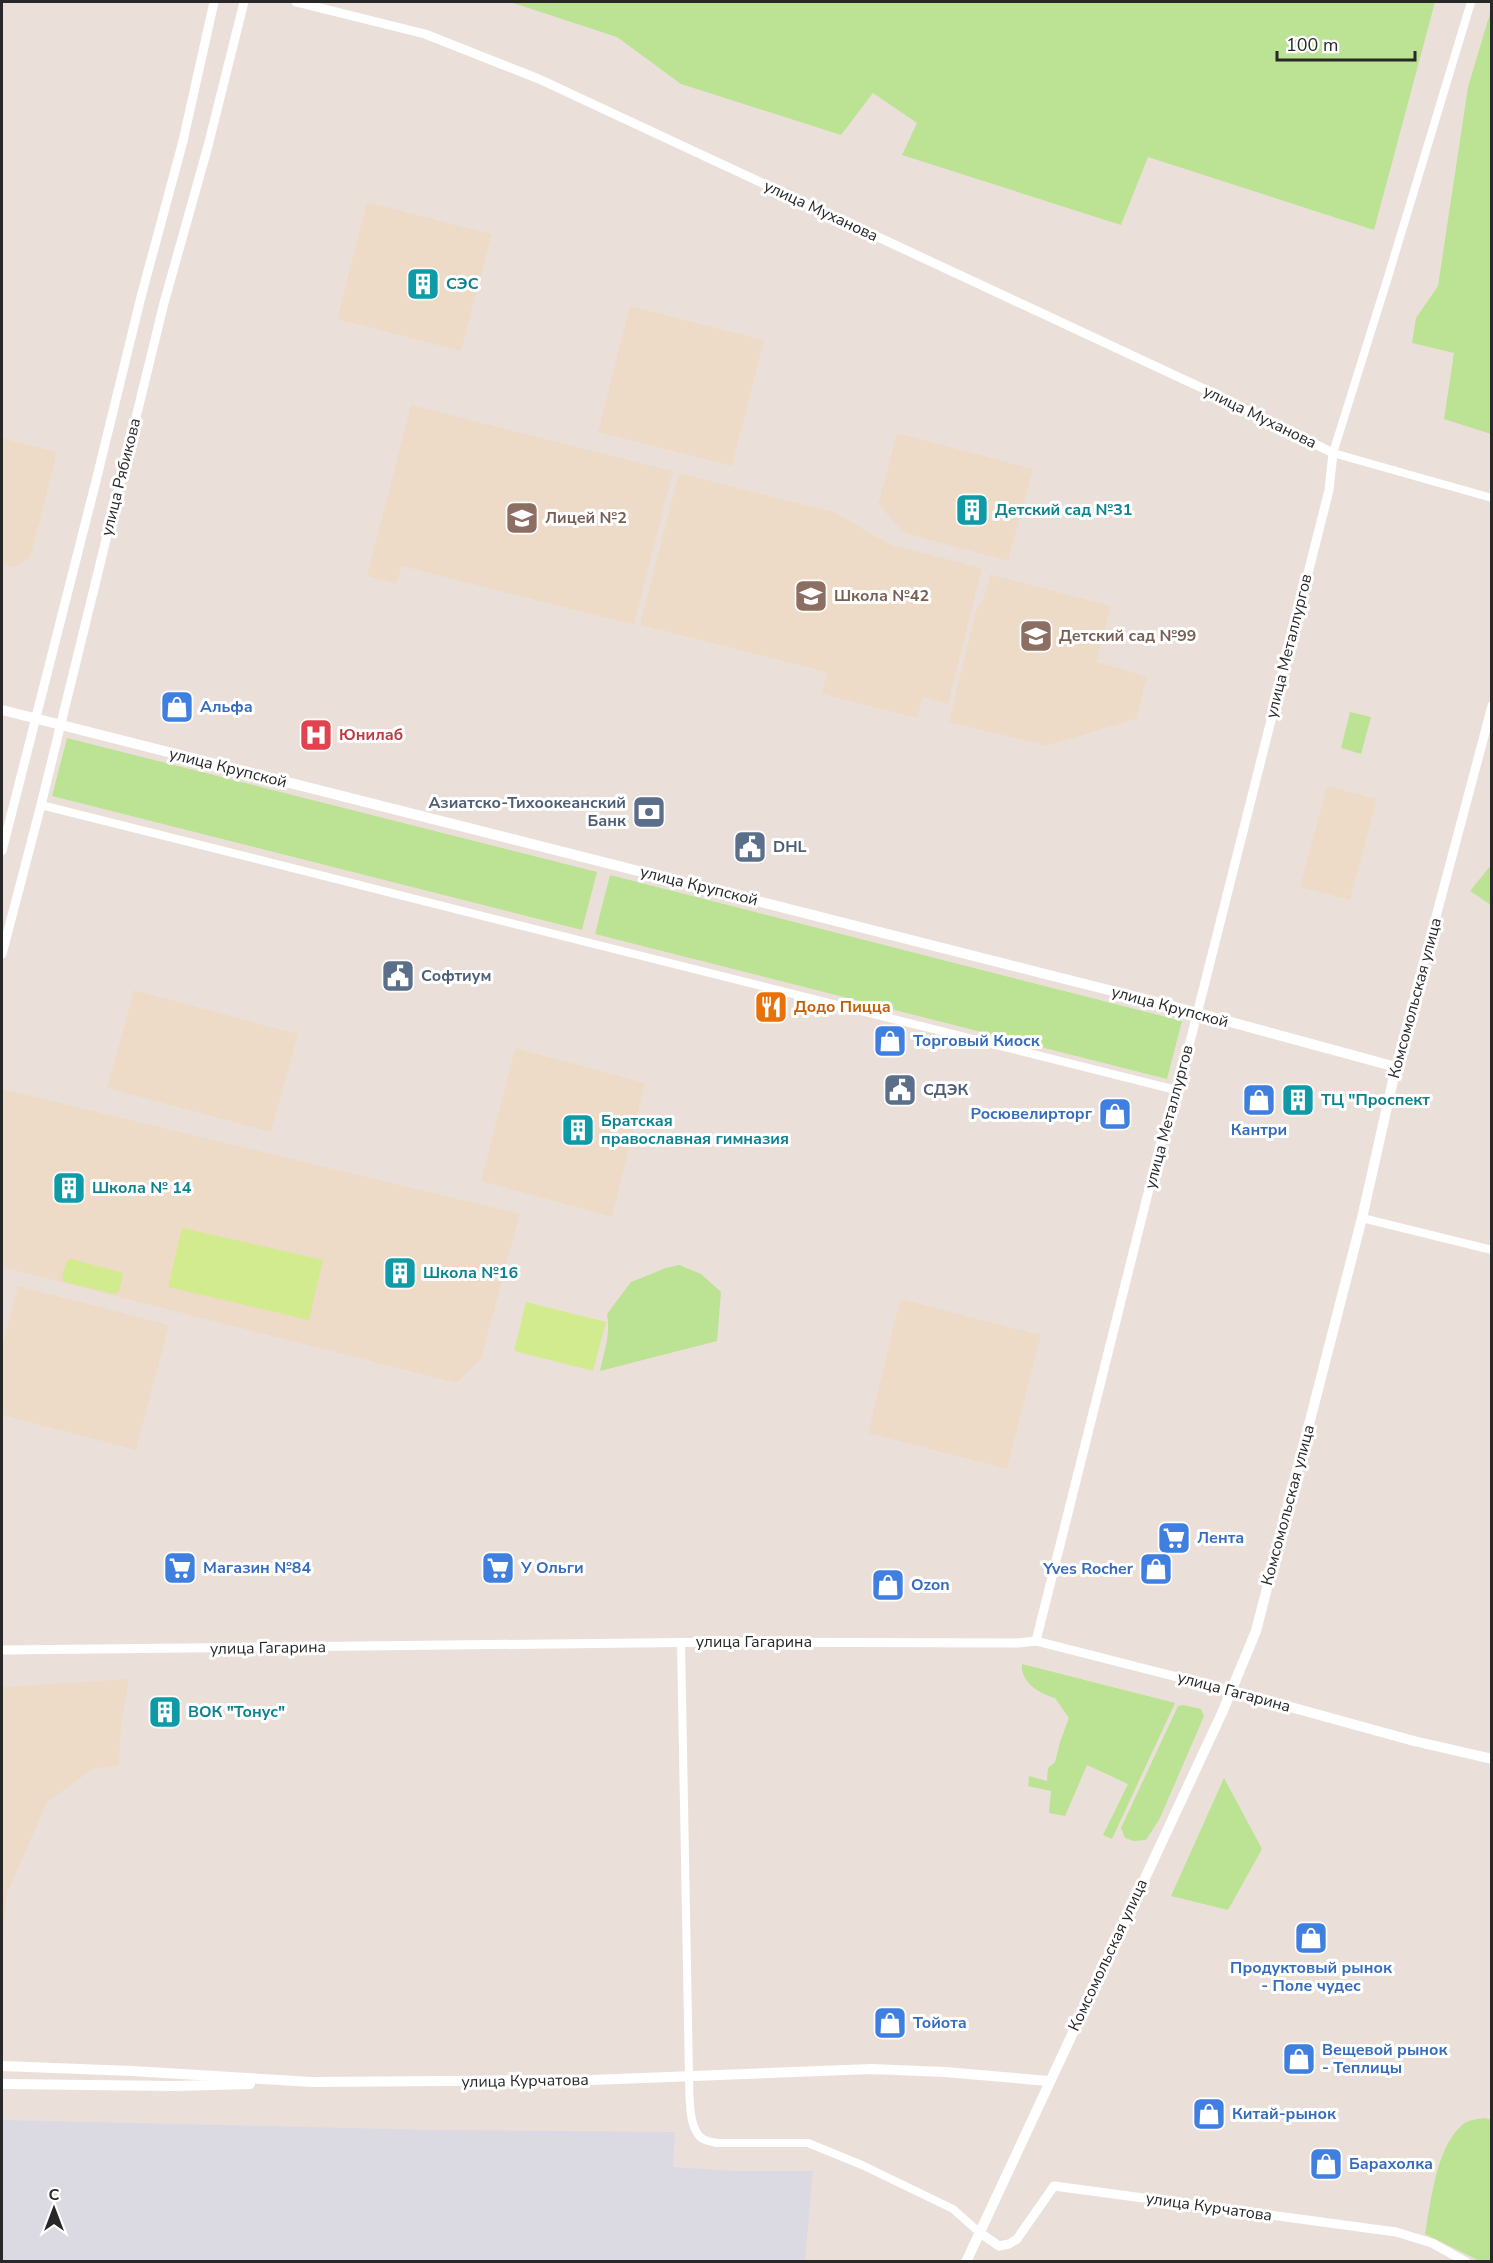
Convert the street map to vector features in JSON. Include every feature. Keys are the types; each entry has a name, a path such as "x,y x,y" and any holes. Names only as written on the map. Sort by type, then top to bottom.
{"main road":[{"name":"улица Крупской","path":"2,710 1197,1013 1396,1067"},
{"name":"Комсомольская улица","path":"966,2262 1232,1691 1256,1631 1362,1218 1396,1067"},
{"name":"улица Гагарина","path":"1232,1691 1414,1741 1491,1759"},
{"name":"улица Курчатова","path":"2,2066 312,2082 592,2080 871,2069 945,2072 1049,2081"},
{"path":"2,2084 175,2086 312,2082"}],"street":[{"name":"улица Рябикова","path":"2,851 141,297 183,141 214,2"},
{"name":"улица Рябикова","path":"2,954 41,805 164,303 208,146 244,2"},
{"name":"улица Муханова","path":"296,2 425,34 539,79 1202,388 1333,453"},
{"path":"1471,2 1333,453 1491,498"},
{"name":"улица Металлургов","path":"1036,1641 1159,1149 1197,1013 1329,490 1333,453"},
{"name":"Комсомольская улица","path":"1396,1067 1491,706"},
{"path":"41,805 1176,1090"},
{"path":"1362,1218 1491,1250"},
{"name":"улица Гагарина","path":"2,1650 681,1642 1018,1643 1036,1641 1232,1691"},
{"path":"681,1642 689,2076 691,2115 696,2131 703,2139 717,2143 808,2143 862,2165 953,2209 979,2232"},
{"name":"улица Курчатова","path":"979,2232 999,2246 1017,2240 1054,2186 1396,2232 1432,2243 1466,2262"}],"shaded area":[{"path":"367,202 492,234 461,351 337,319"},
{"path":"630,306 764,340 732,466 598,432"},
{"name":"Лицей №2","path":"411,405 673,471 634,625 402,566 397,584 367,576"},
{"path":"897,433 1033,469 1008,561 904,533 878,504"},
{"path":"2,438 57,452 30,558 13,567 2,564"},
{"name":"Школа №42","path":"679,473 834,512 891,545 982,568 948,704 923,697 917,718 822,694 827,672 640,625"},
{"name":"Детский сад №99","path":"990,574 1111,606 1096,662 1147,676 1136,719 1046,746 949,722 976,610 983,601"},
{"path":"1327,786 1377,799 1350,900 1300,887"},
{"path":"134,990 298,1034 271,1132 107,1088"},
{"path":"515,1048 645,1083 612,1217 481,1181"},
{"path":"2,1089 520,1214 481,1359 456,1383 2,1267"},
{"path":"18,1286 169,1325 136,1450 2,1415 2,1347"},
{"path":"900,1299 1041,1335 1007,1469 868,1433"},
{"path":"129,1679 121,1725 119,1765 93,1769 47,1802 7,1894 2,1946 2,1687"},
{"path":"2,2120 437,2130 675,2132 673,2167 733,2171 813,2171 805,2261 2,2261"}],"green space":[{"path":"510,2 1435,2 1374,230 1148,157 1121,225 902,155 917,123 873,93 841,135 681,84 617,37"},
{"path":"1491,10 1492,434 1444,419 1454,353 1412,343 1416,318 1438,286 1468,87"},
{"path":"1350,712 1371,717 1361,754 1341,748"},
{"path":"67,738 597,872 582,930 52,796"},
{"path":"1491,865 1491,905 1470,891"},
{"path":"610,875 1182,1021 1167,1079 595,934"},
{"path":"182,1228 323,1260 309,1320 168,1287"},
{"path":"71,1259 120,1272 123,1275 119,1291 114,1294 65,1282 62,1278 66,1262"},
{"path":"679,1265 701,1274 721,1292 717,1341 600,1371 608,1335 607,1314 631,1282"},
{"path":"526,1302 606,1322 593,1371 514,1351"},
{"path":"1022,1664 1175,1703 1112,1839 1103,1835 1128,1784 1087,1765 1065,1816 1049,1813 1051,1791 1028,1786 1029,1776 1047,1781 1048,1768 1055,1762 1069,1718 1055,1698 1043,1694 1028,1682 1022,1670"},
{"path":"1178,1706 1201,1709 1204,1716 1160,1818 1146,1840 1134,1841 1125,1838 1121,1828"},
{"path":"1224,1778 1262,1849 1228,1910 1171,1896"},
{"path":"1484,2118 1491,2120 1491,2261 1480,2261 1425,2234 1432,2191 1446,2147 1464,2123"}],"place":[{"name":"СЭС","path":"423,284"},
{"name":"Детский сад №31","path":"972,510"},
{"name":"Лицей №2","path":"522,518"},
{"name":"Школа №42","path":"811,596"},
{"name":"Детский сад №99","path":"1036,636"},
{"name":"Альфа","path":"177,707"},
{"name":"Юнилаб","path":"316,735"},
{"name":"Азиатско-Тихоокеанский Банк","path":"649,812"},
{"name":"DHL","path":"750,847"},
{"name":"Софтиум","path":"398,976"},
{"name":"Додо Пицца","path":"771,1007"},
{"name":"Торговый Киоск","path":"890,1041"},
{"name":"СДЭК","path":"900,1090"},
{"name":"Кантри","path":"1259,1100"},
{"name":"ТЦ \"Проспект","path":"1298,1100"},
{"name":"Росювелирторг","path":"1115,1114"},
{"name":"Братская православная гимназия","path":"578,1130"},
{"name":"Школа № 14","path":"69,1188"},
{"name":"Школа №16","path":"400,1273"},
{"name":"Лента","path":"1174,1538"},
{"name":"Магазин №84","path":"180,1568"},
{"name":"У Ольги","path":"498,1568"},
{"name":"Yves Rocher","path":"1156,1569"},
{"name":"Ozon","path":"888,1585"},
{"name":"ВОК \"Тонус\"","path":"165,1712"},
{"name":"Продуктовый рынок - Поле чудес","path":"1311,1938"},
{"name":"Тойота","path":"890,2023"},
{"name":"Вещевой рынок - Теплицы","path":"1299,2059"},
{"name":"Китай-рынок","path":"1209,2114"},
{"name":"Барахолка","path":"1326,2164"}]}
